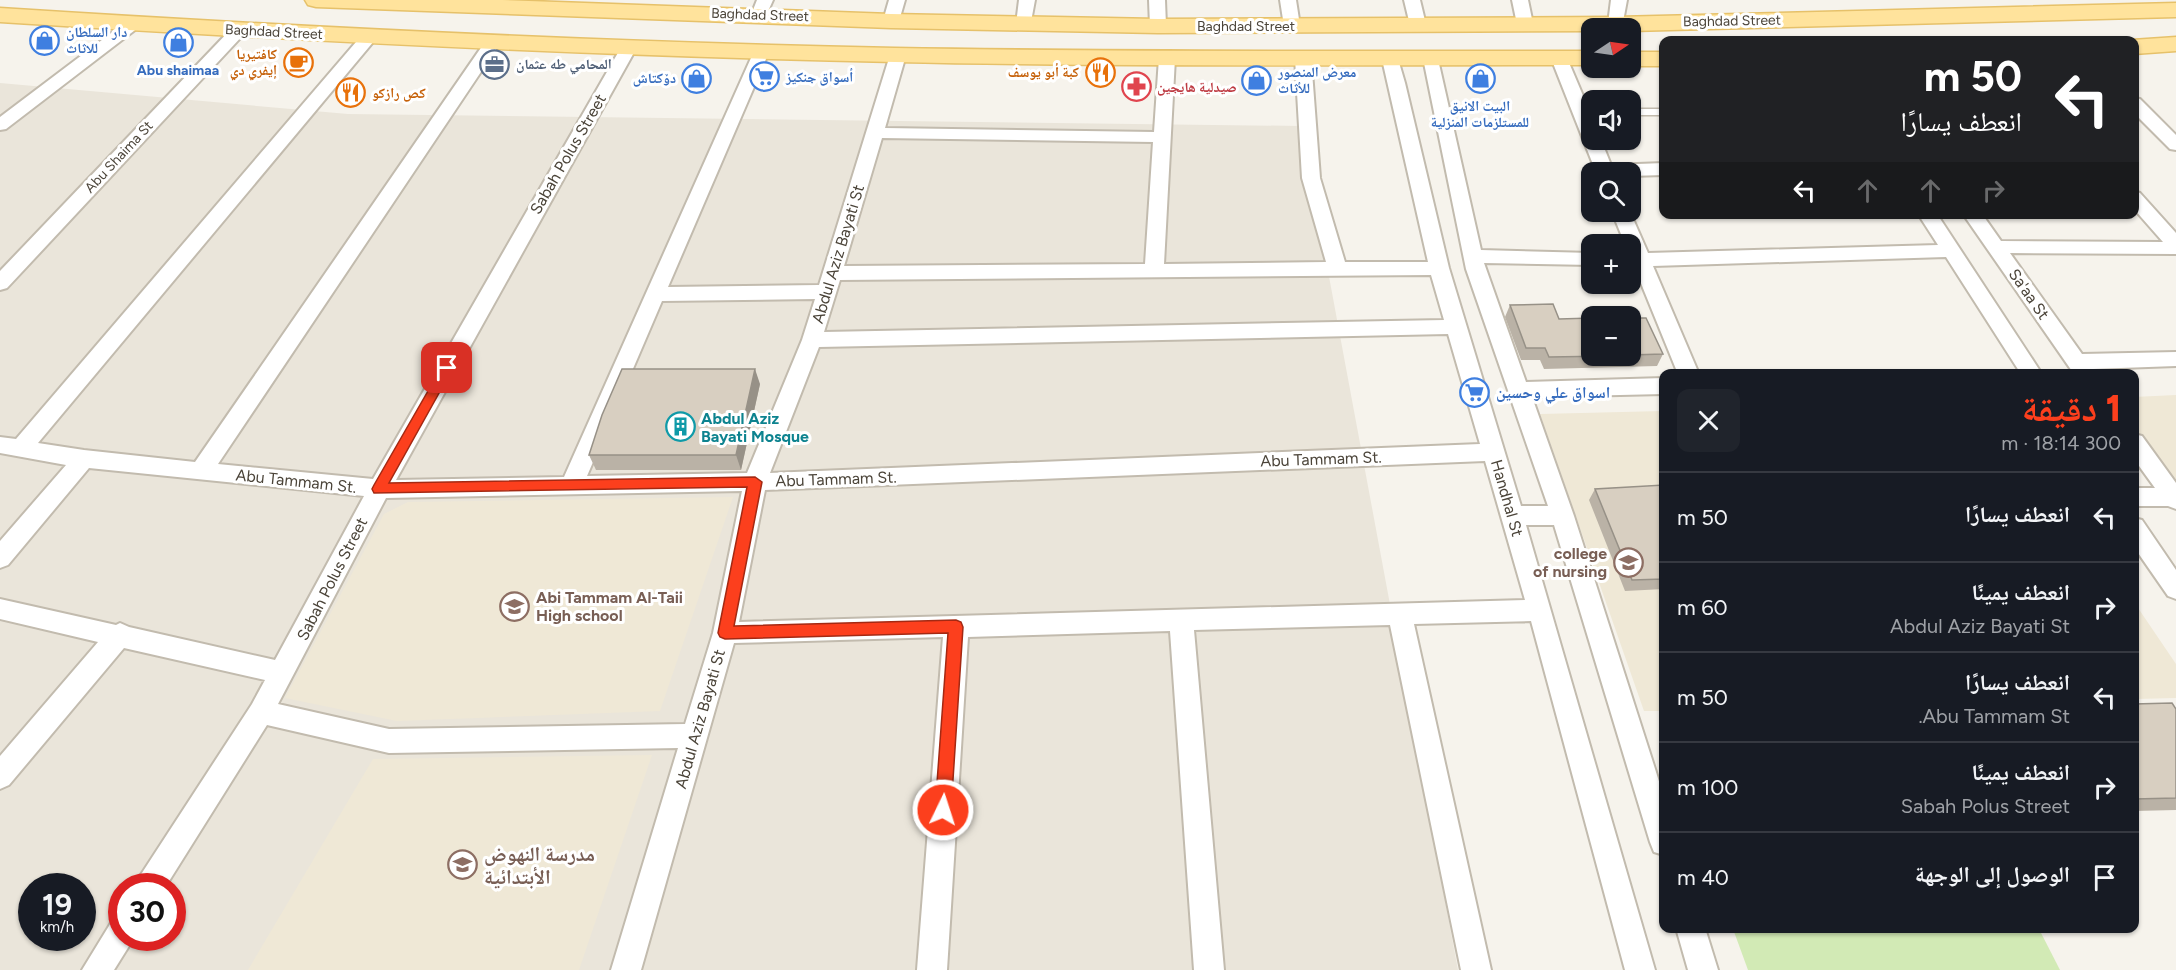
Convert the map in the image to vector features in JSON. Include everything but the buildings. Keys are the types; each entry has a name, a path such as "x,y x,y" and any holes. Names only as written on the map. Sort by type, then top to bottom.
{"main road":[{"name":"Baghdad Street","path":"316,0 461,5 562,4 720,14 762,7 894,10 1024,24 1158,26 1581,24"},
{"path":"422,40 455,27 465,13 461,5"},
{"name":"Baghdad Street","path":"1641,23 2176,10"},
{"path":"705,50 703,35 712,20 720,14"},
{"name":"Baghdad Street","path":"1,16 368,38 705,50 898,55 1389,59 1420,76 1559,58 1581,58"},
{"path":"2139,47 2176,44"},
{"path":"1641,58 1659,58"}],"street":[{"path":"1024,24 1027,0"},
{"path":"1157,0 1158,26"},
{"path":"1288,0 1292,26"},
{"path":"1412,0 1418,25"},
{"path":"1520,0 1525,24"},
{"path":"1617,18 1619,0"},
{"path":"0,125 133,24"},
{"name":"Abu Shaima St","path":"0,284 239,30"},
{"path":"10,446 368,38"},
{"path":"201,471 493,42"},
{"name":"Sabah Polus Street","path":"158,873 283,674 379,489 629,47"},
{"path":"572,485 761,51"},
{"name":"Abdul Aziz Bayati St","path":"626,970 725,633 755,482 812,340 898,55"},
{"path":"1154,270 1167,58"},
{"path":"1303,58 1311,178 1337,268"},
{"path":"1559,58 1581,102"},
{"name":"Handhal St","path":"1389,59 1420,76 1474,256 1563,516 1659,826"},
{"name":"Handhal St","path":"1420,76 1439,267 1540,610 1640,970"},
{"path":"2139,108 2176,146"},
{"path":"874,133 1163,137"},
{"path":"1641,170 1659,169"},
{"path":"2139,203 2176,247"},
{"path":"1930,219 2029,369"},
{"name":"Sa'aa St","path":"1975,219 2081,368"},
{"path":"1995,247 2176,247"},
{"path":"1641,260 1951,251"},
{"path":"1474,256 1581,259"},
{"path":"655,294 829,282 1154,270 1439,267"},
{"path":"1641,271 1687,369"},
{"path":"812,340 1456,327"},
{"path":"2081,368 2176,359"},
{"path":"1518,390 1659,386"},
{"name":"Abu Tammam St.","path":"10,446 84,459 379,489 755,482 1494,452"},
{"path":"2139,449 2175,498"},
{"path":"0,558 84,459"},
{"path":"2139,497 2175,498"},
{"path":"1512,515 1563,516"},
{"path":"2139,534 2176,590"},
{"path":"0,609 120,634 283,674"},
{"path":"725,633 1540,610"},
{"path":"1401,615 1476,970"},
{"path":"1181,620 1209,970"},
{"path":"932,970 956,627"},
{"path":"0,776 120,634"},
{"path":"261,712 389,741 696,736"},
{"path":"1692,933 1703,970"},
{"path":"97,970 109,951"}],"lane":[{"path":"1641,112 1659,112"}],"shaded area":[{"path":"0,83 348,114 1301,126 1458,970 0,970"},
{"path":"2176,395 2176,485 2139,434 2139,397"},
{"name":"college of nursing","path":"1659,411 1659,711 1644,711 1540,414"},
{"name":"Abi Tammam Al-Taii High school","path":"733,497 660,711 397,721 285,698 384,514 408,502"},
{"path":"2139,609 2176,664 2176,698 2139,699"},
{"name":"مدرسة النهوض الأبتدائية","path":"652,755 579,970 248,970 373,759"}],"green space":[{"path":"1734,933 2041,933 2060,970 1748,970"}],"place":[{"name":"دار السلطان للاثاث","path":"45,40"},
{"name":"Abu shaimaa","path":"178,43"},
{"name":"كافتيريا إيفري دي","path":"298,62"},
{"name":"المحامي طه عثمان","path":"495,64"},
{"name":"كبة أبو يوسف","path":"1100,72"},
{"name":"أسواق جنكيز","path":"765,77"},
{"name":"دۆکتاش","path":"697,78"},
{"name":"البيت الانيق للمستلزمات المنزلية","path":"1480,79"},
{"name":"معرض المنصور للأثاث","path":"1257,80"},
{"name":"صيدلية هايجين","path":"1136,87"},
{"name":"كص رازكو","path":"351,93"},
{"name":"اسواق علي وحسين","path":"1475,392"},
{"name":"Abdul Aziz Bayati Mosque","path":"680,427"},
{"name":"college of nursing","path":"1628,562"},
{"name":"Abi Tammam Al-Taii High school","path":"515,606"},
{"name":"مدرسة النهوض الأبتدائية","path":"463,865"}],"route":[{"path":"447,368 379,489 755,482 725,633 956,627 943,810"}]}
